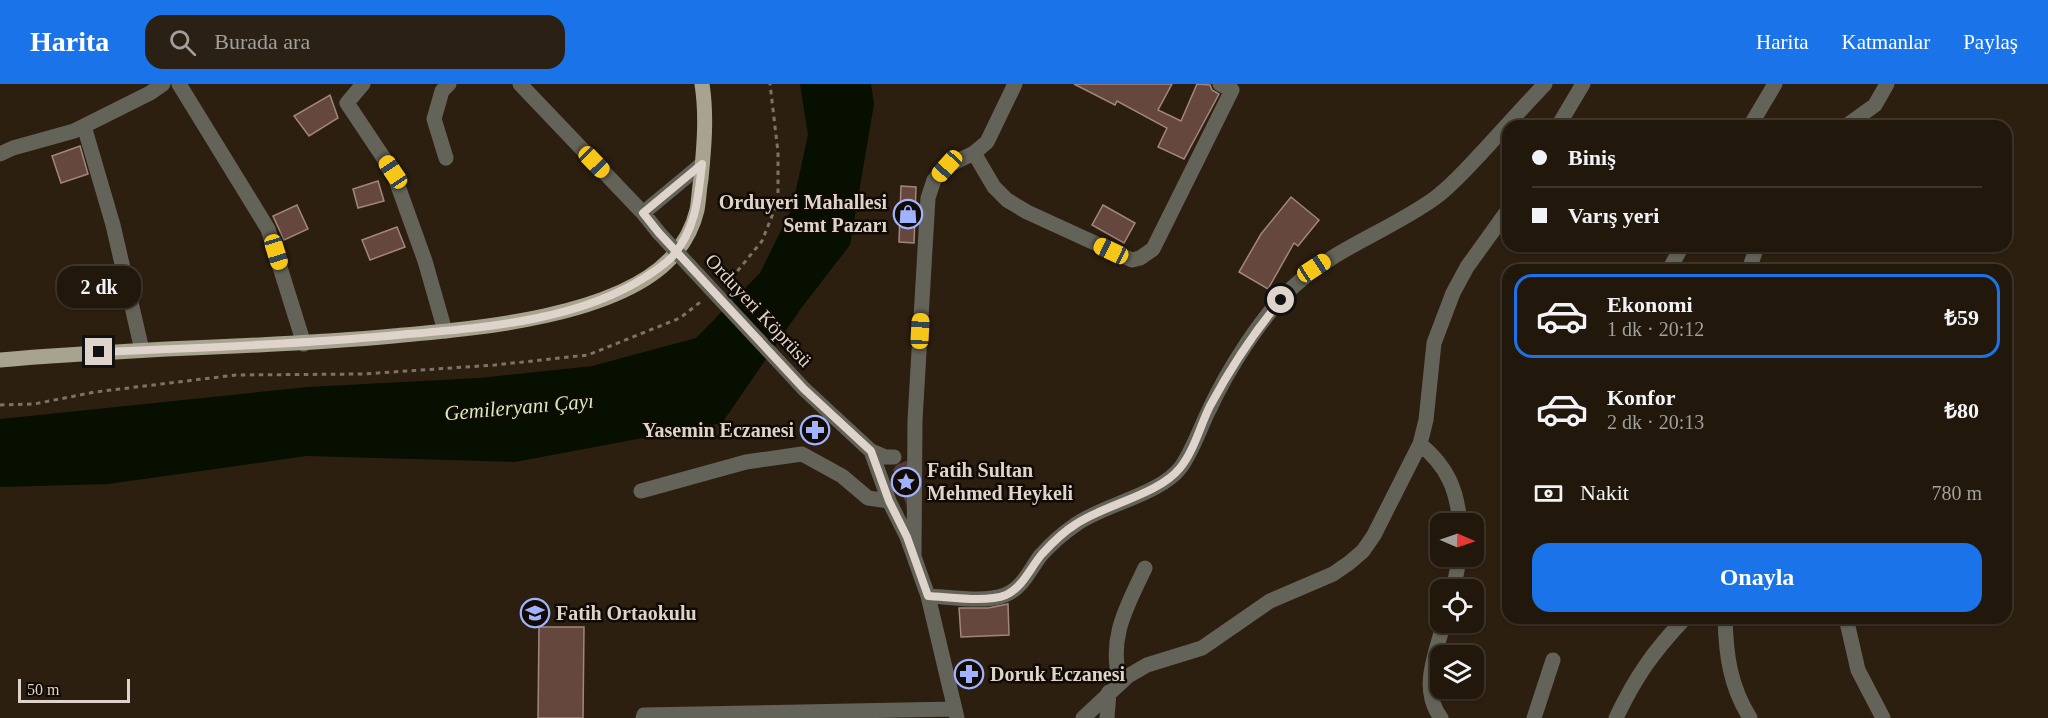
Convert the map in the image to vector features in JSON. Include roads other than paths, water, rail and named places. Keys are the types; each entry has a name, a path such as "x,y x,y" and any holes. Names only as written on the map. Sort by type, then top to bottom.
{"main road":[{"path":"0,360 78,353 304,344 445,331 496,325 556,313 601,300 634,285 671,258 687,234 697,210 702,164 706,119 702,84"}],"street":[{"path":"0,154 13,148 74,131 150,93 163,84"},
{"path":"179,84 268,230 304,344"},
{"path":"363,84 347,104 393,172 425,261 445,331"},
{"path":"446,158 434,119 442,91 449,84"},
{"name":"Orduyeri Köprüsü","path":"520,84 643,213 804,389 871,451"},
{"path":"914,555 915,420 928,198 934,180 947,166 974,153 987,142 1015,84"},
{"path":"974,153 994,187 1007,200 1027,212 1132,260 1140,258 1153,249 1232,90 1220,84"},
{"path":"1512,120 1545,84"},
{"path":"1562,120 1583,84"},
{"path":"1754,120 1775,84"},
{"path":"1854,120 1875,105 1887,84"},
{"path":"84,126 113,225 142,350"},
{"path":"928,596 993,598 1005,595 1015,590 1053,543 1077,523 1160,484 1173,475 1182,466 1231,369 1291,288 1314,268 1336,254 1409,216 1437,196 1459,177 1502,130"},
{"path":"643,213 702,164"},
{"path":"1083,718 1114,687 1147,665 1202,648 1270,601 1318,582 1349,563 1374,535 1420,444 1426,420 1434,343 1442,321 1467,267 1502,218"},
{"path":"882,483 888,462 904,450 911,440 915,420"},
{"path":"1420,444 1436,457 1449,477 1460,513"},
{"path":"871,451 885,458 894,457"},
{"path":"644,718 644,715 956,714 928,596 907,537 889,501 871,451"},
{"path":"641,491 746,462 802,454 842,476 868,498 889,501"},
{"path":"1107,718 1114,687 1118,628 1145,568"},
{"path":"1616,718 1645,664 1679,624"},
{"path":"1725,624 1730,675 1738,698 1750,718"},
{"path":"1847,624 1858,670 1883,718"},
{"path":"1441,633 1429,680 1432,704 1441,718"},
{"path":"1534,718 1553,660"}],"water":[{"name":"Gemileryanı Çayı","path":"800,84 871,84 874,104 850,245 802,307 722,423 515,462 307,456 108,484 0,487 0,419 308,387 479,378 592,366 696,338 760,273 792,208 808,135"}],"place":[{"name":"Orduyeri Mahallesi Semt Pazarı","path":"908,214"},
{"name":"Yasemin Eczanesi","path":"815,430"},
{"name":"Fatih Sultan Mehmed Heykeli","path":"906,482"},
{"name":"Fatih Ortaokulu","path":"535,613"},
{"name":"Doruk Eczanesi","path":"969,674"}]}
